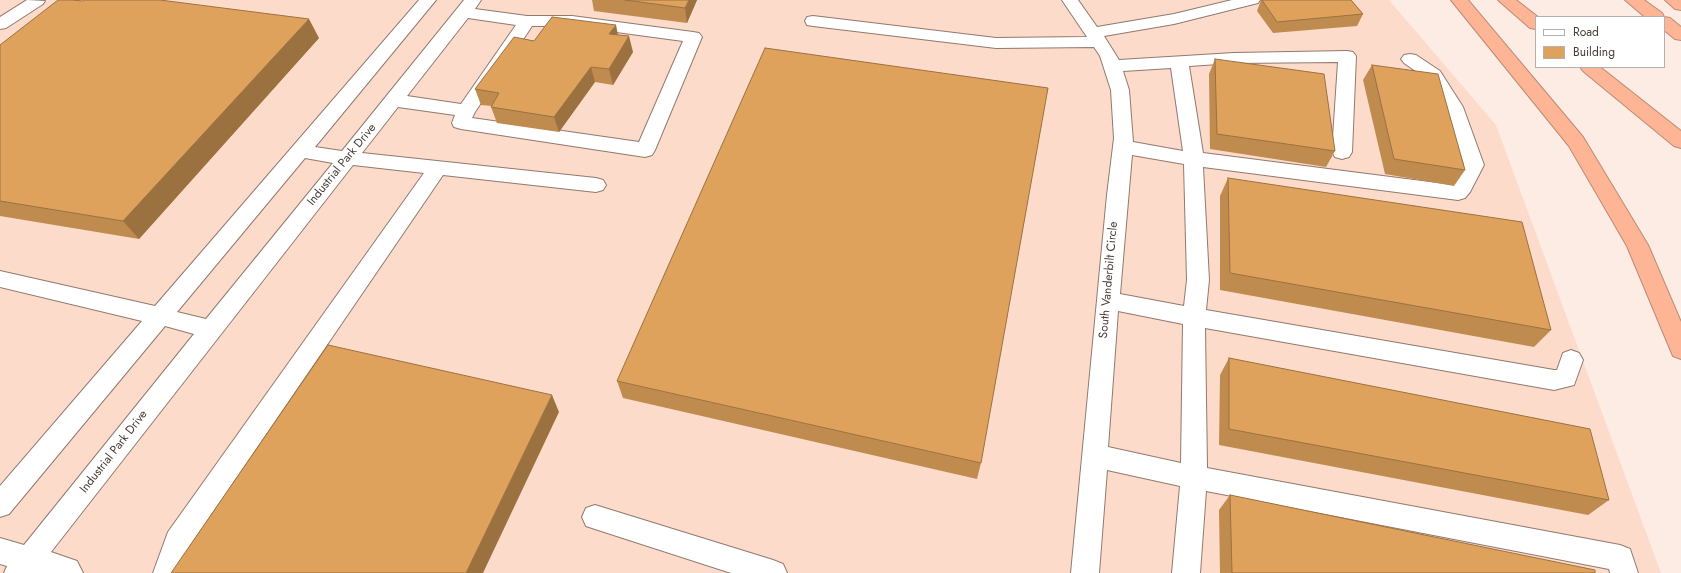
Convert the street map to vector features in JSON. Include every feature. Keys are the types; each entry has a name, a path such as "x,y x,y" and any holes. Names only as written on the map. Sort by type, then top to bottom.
{"highway":[{"path":"1459,0 1576,142 1637,245 1681,349"},
{"path":"1506,0 1535,23"},
{"path":"1633,0 1655,16"},
{"path":"1673,0 1681,5"},
{"path":"1665,23 1681,35"},
{"path":"1590,68 1681,141"}],"street":[{"path":"0,24 37,1 35,0"},
{"path":"0,505 428,0"},
{"name":"South Vanderbilt Circle","path":"1070,0 1109,56 1120,90 1124,138 1117,195 1085,573"},
{"path":"813,22 996,43 1096,38 1252,0"},
{"path":"468,6 527,21 572,21 694,37 645,150 461,123 466,111 527,21"},
{"name":"Industrial Park Drive","path":"23,566 468,6"},
{"path":"1112,66 1234,58 1347,56 1342,152"},
{"path":"1122,147 1194,159 1458,193 1463,187 1474,165 1454,107 1434,75 1410,59"},
{"path":"1179,62 1194,159 1198,280 1194,317 1194,477 1186,573"},
{"path":"394,100 466,111"},
{"path":"300,151 347,158 596,185"},
{"path":"167,573 178,542 438,168"},
{"path":"0,279 160,316 211,330"},
{"path":"1108,300 1194,317 1554,380 1566,378 1571,360"},
{"path":"1095,456 1194,477 1620,558 1624,573"},
{"path":"595,517 773,573"},
{"path":"0,551 23,566 67,570 69,573"}],"shaded area":[{"path":"0,0 1389,0 1496,125 1661,573 0,573"}],"building":[{"path":"58,0 160,0 309,19 123,221 0,201 0,45"},
{"path":"625,0 689,0 685,8"},
{"path":"1262,0 1351,0 1363,14 1277,22"},
{"path":"552,17 616,25 609,34 629,36 609,69 591,67 554,117 491,107 499,93 475,89 514,37 534,41"},
{"path":"765,48 1048,88 981,463 617,381"},
{"path":"1215,59 1324,74 1335,151 1217,134"},
{"path":"1372,65 1438,74 1465,170 1394,159"},
{"path":"1228,178 1522,222 1551,330 1230,273"},
{"path":"328,345 552,395 466,573 171,573"},
{"path":"1229,358 1590,429 1609,500 1229,429"},
{"path":"1230,495 1595,570 1595,573 1232,573"}]}
